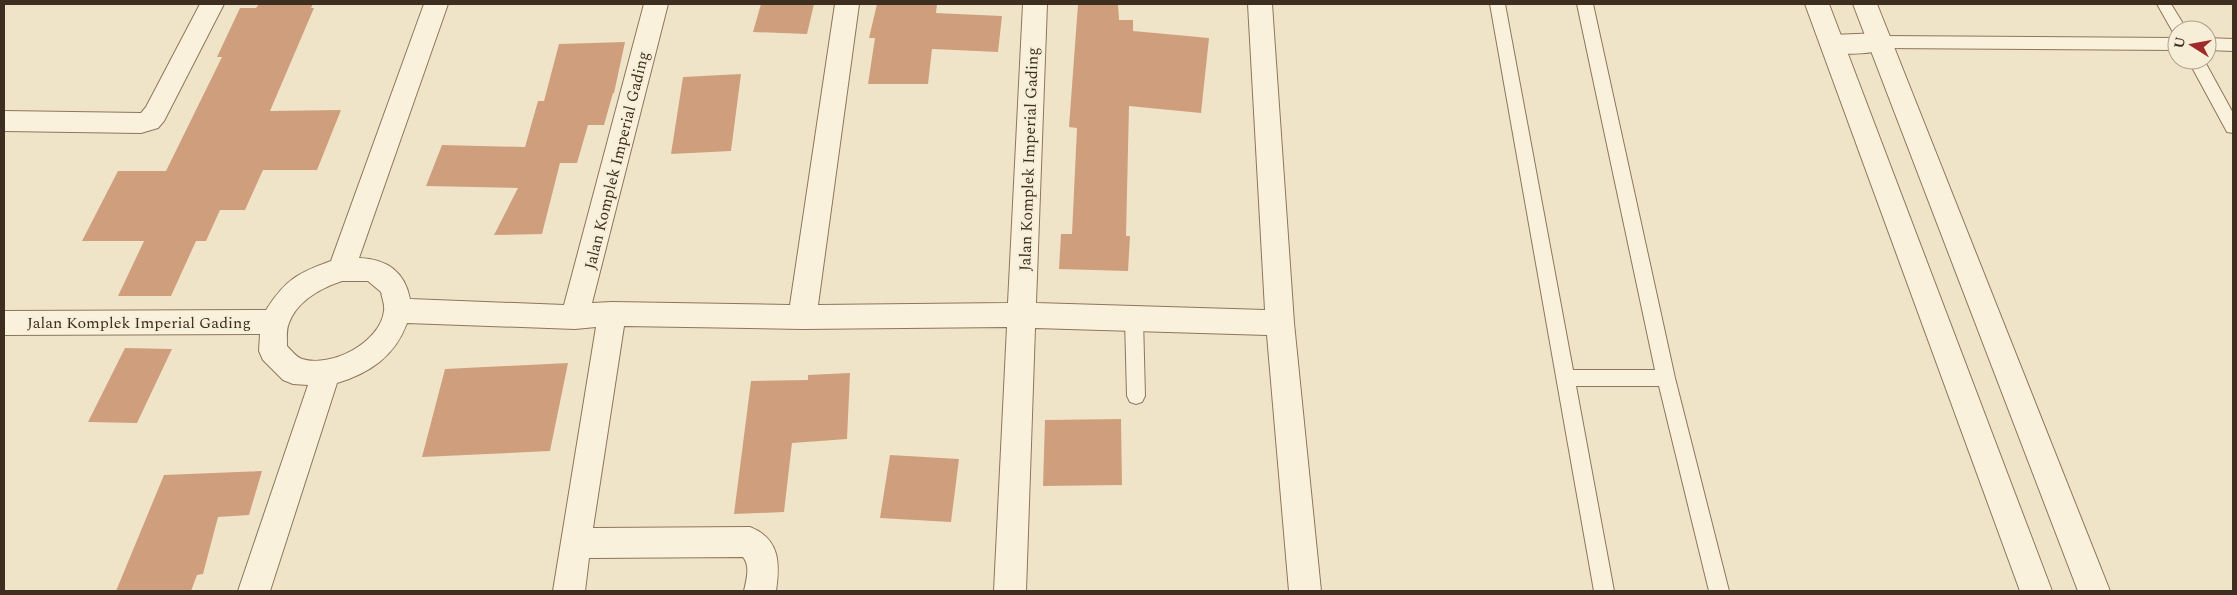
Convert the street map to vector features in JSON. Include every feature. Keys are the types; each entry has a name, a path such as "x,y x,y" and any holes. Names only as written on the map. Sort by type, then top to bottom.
{"street":[{"path":"4,121 140,123 149,121 155,114 212,4"},
{"path":"342,269 436,4"},
{"name":"Jalan Komplek Imperial Gading","path":"576,317 656,4"},
{"path":"802,317 848,4"},
{"name":"Jalan Komplek Imperial Gading","path":"1010,591 1035,4"},
{"path":"1260,4 1280,323 1306,591"},
{"path":"1816,4 2036,591"},
{"path":"1865,4 2094,591"},
{"path":"1832,44 1881,42"},
{"path":"342,269 373,270 394,286 398,311 390,332 374,351 352,366 326,374 292,371 273,351 274,322 289,298 308,283 342,269"},
{"path":"398,311 576,317 612,314 802,317 1022,315 1280,323"},
{"path":"569,591 612,314"},
{"name":"Jalan Komplek Imperial Gading","path":"4,323 274,322"},
{"path":"254,591 326,374"},
{"path":"575,543 750,542 761,554 763,571 760,591"}],"lane":[{"path":"1497,4 1604,591"},
{"path":"1585,4 1666,378 1720,591"},
{"path":"2164,4 2173,20"},
{"path":"1881,42 2167,44"},
{"path":"2217,44 2233,45"},
{"path":"2202,70 2233,127"},
{"path":"1134,319 1136,396"},
{"path":"1564,378 1666,378"}],"building":[{"path":"259,4 313,4 311,8 314,8 270,111 341,110 317,170 263,170 245,210 220,210 206,241 196,241 171,296 118,296 144,241 82,241 118,171 166,171 222,57 217,57 240,8 256,8"},
{"path":"761,4 814,4 807,34 753,32"},
{"path":"877,4 937,4 936,13 1002,16 998,52 932,49 928,84 868,84 875,38 869,38"},
{"path":"1078,4 1118,4 1119,20 1133,20 1133,31 1209,38 1201,113 1129,106 1126,236 1130,236 1128,271 1059,269 1061,234 1072,234 1077,128 1069,127"},
{"path":"625,42 614,93 604,125 588,125 577,163 560,163 542,234 494,235 518,188 426,186 442,145 525,147 538,101 544,101 559,44"},
{"path":"741,74 731,151 671,154 683,77"},
{"path":"125,348 172,349 137,423 88,422"},
{"path":"568,363 550,451 422,457 445,369"},
{"path":"850,373 847,439 792,443 784,512 734,514 751,381 808,380 808,375"},
{"path":"1121,419 1122,485 1043,486 1045,420"},
{"path":"890,455 959,459 951,522 880,518"},
{"path":"262,471 249,515 218,517 203,574 197,575 191,591 116,591 164,475"}]}
